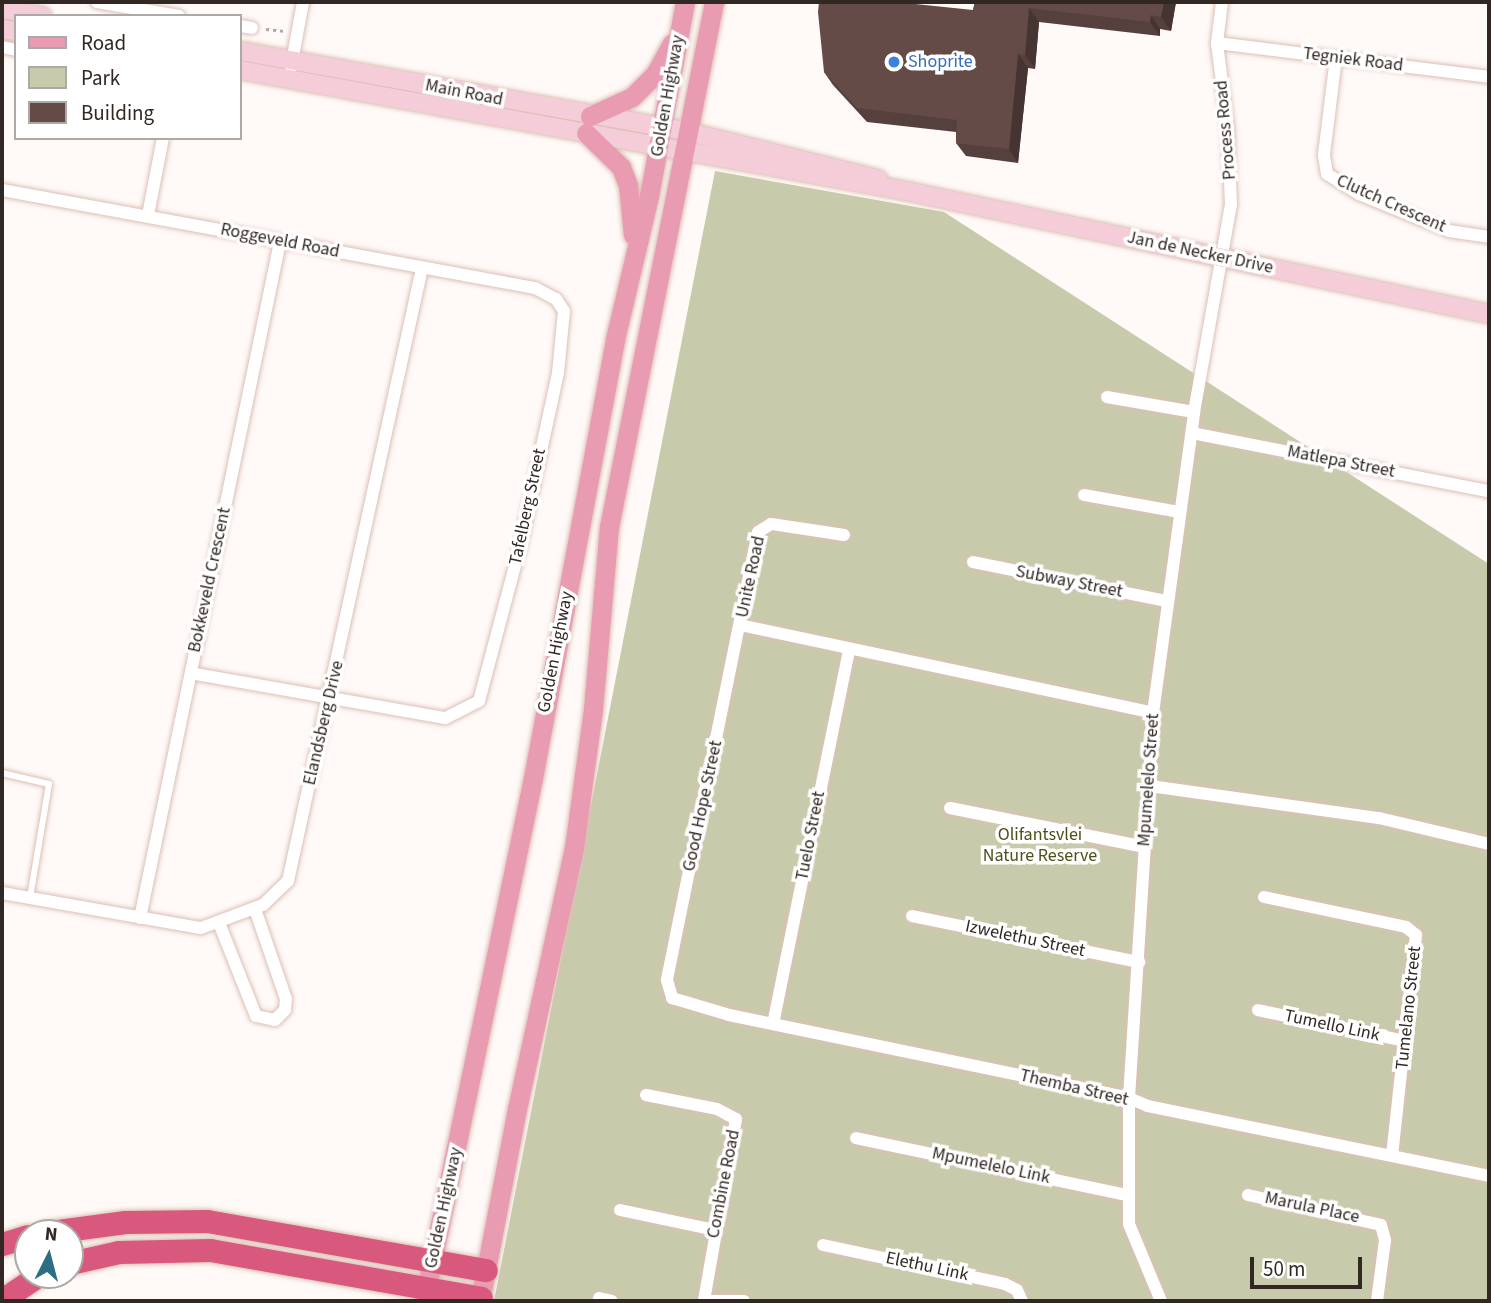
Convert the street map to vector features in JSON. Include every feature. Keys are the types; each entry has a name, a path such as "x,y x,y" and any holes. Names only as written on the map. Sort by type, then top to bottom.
{"highway":[{"path":"84,1228 125,1222 207,1221 486,1270"},
{"path":"84,1260 119,1252 210,1250 374,1278 426,1295 481,1299"},
{"path":"374,1278 400,1301"},
{"path":"2,1300 18,1289"}],"main road":[{"name":"Golden Highway","path":"426,1295 533,778 635,250 661,136 685,2"},
{"name":"Golden Highway","path":"481,1299 574,848 593,709 610,527 714,2"},
{"path":"2,9 31,14"},
{"path":"635,250 628,185 621,167 588,124 622,104 645,86 680,29"},
{"name":"Main Road","path":"242,51 588,124"},
{"name":"Main Road","path":"242,70 688,141"},
{"name":"Jan de Necker Drive","path":"688,141 845,167 911,191 1489,314"}],"street":[{"path":"97,2 167,14"},
{"path":"289,79 303,2"},
{"name":"Process Road","path":"1222,2 1217,43 1232,180 1223,258"},
{"name":"Tegniek Road","path":"1217,43 1489,77"},
{"name":"Clutch Crescent","path":"1336,58 1324,155 1326,174 1359,194 1449,231 1489,237"},
{"path":"148,215 163,140"},
{"name":"Roggeveld Road","path":"2,190 535,288 556,299"},
{"name":"Bokkeveld Crescent","path":"140,918 281,242"},
{"name":"Mpumelelo Street","path":"1161,1301 1129,1224 1126,1195 1129,1098 1153,713 1166,601 1194,412 1223,258"},
{"name":"Elandsberg Drive","path":"2,893 197,928 255,909 277,894 292,873 422,268"},
{"name":"Tafelberg Street","path":"330,699 445,718 469,709 485,692 558,373 565,326 564,311 556,299"},
{"path":"1107,397 1194,412"},
{"name":"Matlepa Street","path":"1192,433 1489,491"},
{"path":"1084,495 1179,512"},
{"name":"Unite Road","path":"740,625 762,528 771,524 845,535"},
{"name":"Subway Street","path":"973,562 1166,601"},
{"path":"740,625 1153,713"},
{"name":"Good Hope Street","path":"666,987 740,625"},
{"name":"Tuelo Street","path":"773,1024 849,649"},
{"path":"191,673 330,699"},
{"path":"1150,786 1378,818 1489,844"},
{"path":"950,808 1145,847"},
{"name":"Tumelano Street","path":"1264,897 1414,931 1417,948 1392,1155"},
{"path":"219,923 256,1016 275,1020 285,1010 286,999 255,909"},
{"name":"Izwelethu Street","path":"912,916 1139,962"},
{"name":"Themba Street","path":"666,987 681,1003 1129,1098 1148,1106 1489,1176"},
{"name":"Tumello Link","path":"1258,1010 1405,1041"},
{"name":"Combine Road","path":"646,1095 724,1111 736,1119 704,1301"},
{"name":"Mpumelelo Link","path":"856,1138 1126,1195"},
{"name":"Marula Place","path":"1248,1195 1381,1225 1385,1240 1377,1301"},
{"path":"620,1210 715,1230"},
{"name":"Elethu Link","path":"823,1245 1005,1284 1014,1287 1022,1301"},
{"path":"710,1301 744,1301"}],"lane":[{"path":"2,772 49,784 30,898"}],"path":[{"path":"246,27 297,33"}],"green space":[{"name":"Olifantsvlei Nature Reserve","path":"715,171 944,212 1489,564 1489,1301 494,1301"}],"building":[{"path":"819,2 896,2 973,10 975,2 1164,2 1161,17 1151,15 1150,22 1029,8 1025,55 1018,54 1009,149 956,143 957,120 857,108 824,72"}],"place":[{"name":"Shoprite","path":"894,62"}]}
